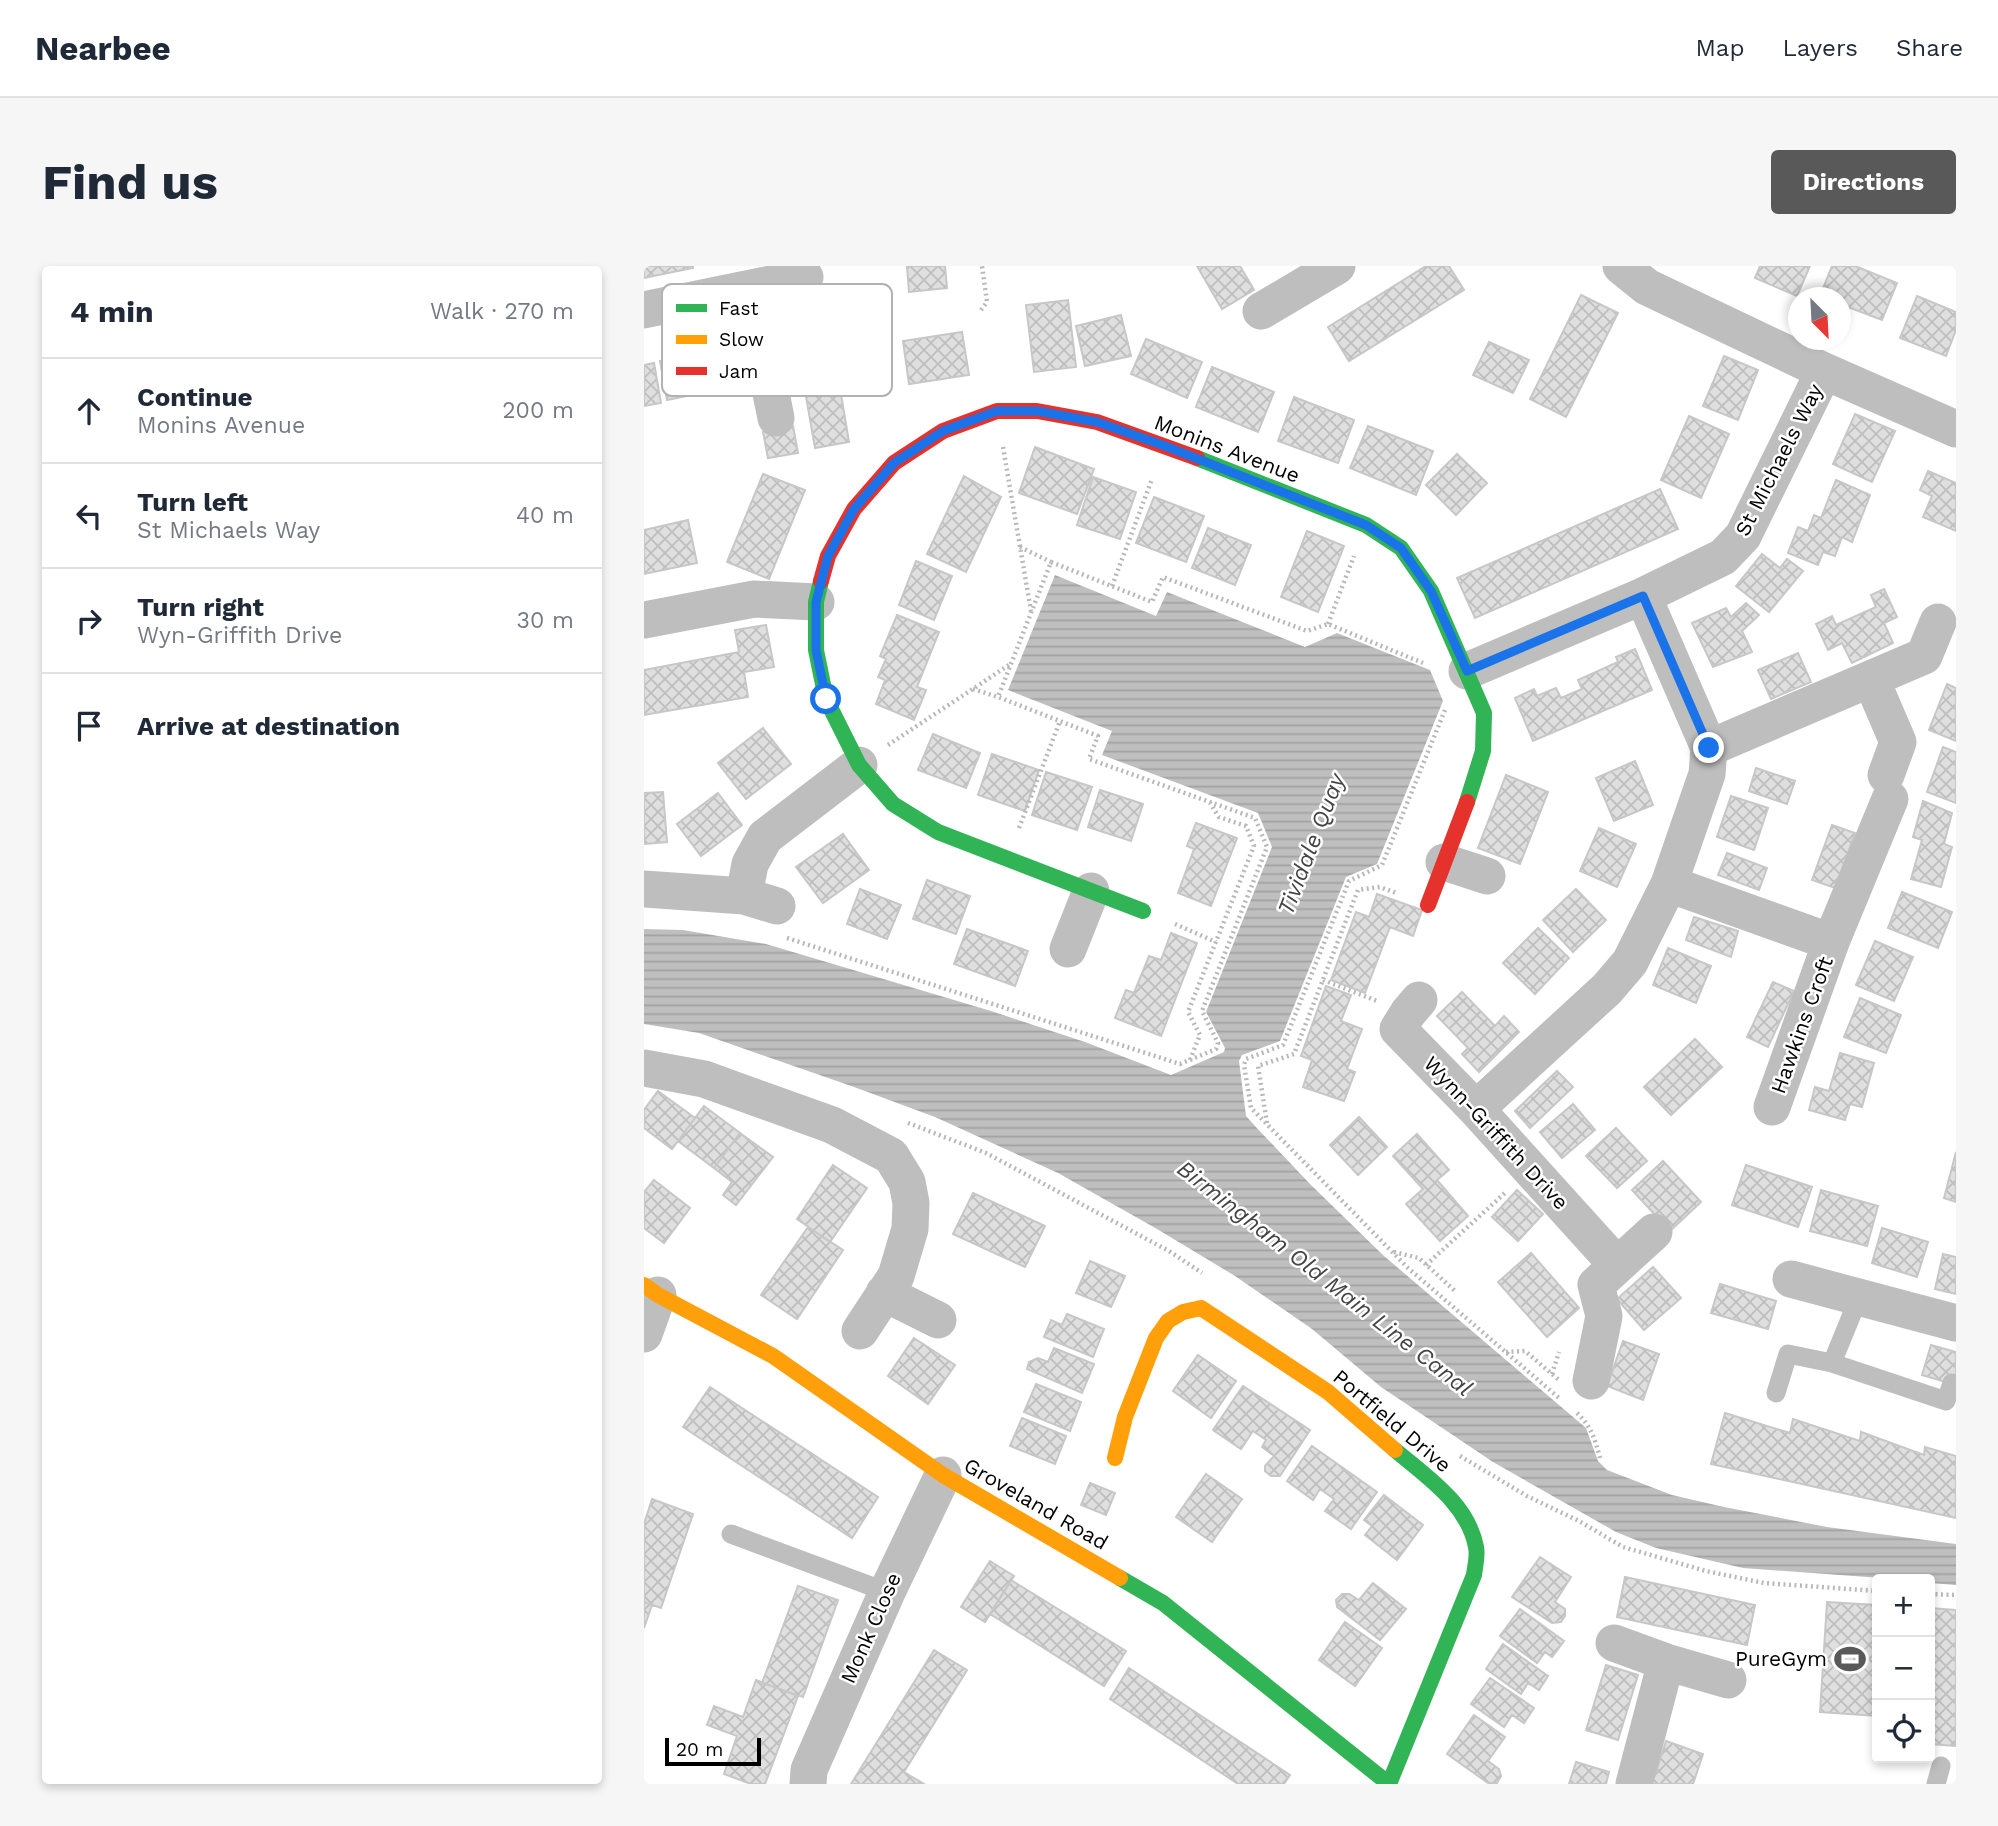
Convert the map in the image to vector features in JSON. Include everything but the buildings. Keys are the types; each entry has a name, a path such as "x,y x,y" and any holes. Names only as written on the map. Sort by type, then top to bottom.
{"street":[{"path":"1261,311 1291,277 1337,266"},
{"path":"1641,273 1825,372 1956,429"},
{"path":"775,284 805,278"},
{"path":"644,310 662,306"},
{"name":"St Michaels Way","path":"1451,669 1643,596 1723,557 1744,536 1825,372"},
{"path":"772,396 776,418"},
{"name":"Monins Avenue","path":"1143,911 938,832 893,804 859,765 826,699 816,650 816,602 828,556 854,509 894,463 943,431 997,411 1037,411 1097,422 1366,525 1401,548 1431,591 1451,669 1484,712 1483,751 1471,792 1428,905"},
{"path":"1476,1109 1607,989 1630,962 1669,884 1707,774 1709,748 1643,596"},
{"path":"644,620 754,599 816,602"},
{"path":"1709,748 1924,656 1938,622"},
{"name":"Hawkins Croft","path":"1772,1107 1888,787 1898,742 1871,679"},
{"path":"768,913 750,864 765,837 859,765"},
{"path":"1444,862 1488,876"},
{"name":"Hawkins Croft","path":"1669,884 1831,942"},
{"path":"644,889 768,913"},
{"path":"1068,949 1091,891"},
{"name":"Wynn-Griffith Drive","path":"1413,1006 1398,1029 1476,1109 1617,1265"},
{"path":"644,1068 704,1079 832,1125 891,1156 907,1182 911,1203 910,1229 896,1276 860,1331"},
{"path":"1591,1381 1604,1316 1596,1284 1654,1232"},
{"path":"1791,1279 1956,1323"},
{"path":"644,1334 651,1290"},
{"name":"Groveland Road","path":"651,1290 773,1356 943,1475 1163,1603 1389,1784"},
{"path":"884,1293 938,1320"},
{"name":"Portfield Drive","path":"1115,1458 1125,1417 1156,1338 1168,1321 1183,1312 1201,1308 1328,1392 1449,1496 1466,1521 1477,1549 1474,1575 1389,1784"},
{"name":"Monk Close","path":"808,1784 809,1770 887,1592 943,1475"},
{"path":"1614,1643 1728,1680"},
{"path":"1634,1784 1666,1662"}],"lane":[{"path":"1832,1363 1859,1297"},
{"path":"1776,1393 1788,1354 1832,1363 1946,1401 1952,1383"},
{"path":"731,1534 887,1592"}],"path":[{"path":"981,310 988,302 982,266"},
{"path":"997,411 1031,612"},
{"path":"1112,586 1165,446"},
{"path":"1328,624 1366,525"},
{"path":"1020,547 1152,602 1163,578 1307,631 1328,624 1451,669"},
{"path":"998,697 1051,562"},
{"path":"859,765 1010,664"},
{"path":"768,913 1180,1064 1216,1049 1218,1043 1202,1011 1267,846 1255,818 1089,759 1098,736 973,689"},
{"path":"1448,702 1382,865 1349,881 1283,1045 1246,1059 1244,1065 1251,1108 1408,1268 1588,1423 1600,1458"},
{"path":"1007,859 1060,721"},
{"path":"1190,1060 1200,1035 1188,1012 1254,846 1246,826 1219,817 1210,802"},
{"path":"1267,1124 1258,1066 1294,1054 1358,890 1380,887 1428,905"},
{"path":"1143,911 1216,942"},
{"path":"1323,980 1413,1006"},
{"path":"1426,1265 1530,1170"},
{"path":"1393,1252 1419,1258 1455,1291"},
{"path":"1935,1594 1956,1595"}],"water":[{"path":"1055,575 1156,616 1167,592 1305,647 1337,633 1430,670 1443,701 1377,864 1346,877 1280,1041 1242,1055 1239,1061 1246,1116 1310,1184 1384,1256 1586,1428 1598,1461 1607,1470 1672,1495 1724,1507 1827,1527 1956,1544 1956,1585 1935,1583 1935,1574 1872,1574 1872,1577 1743,1568 1656,1548 1616,1532 1493,1462 1381,1387 1312,1329 1235,1276 1058,1173 935,1117 854,1087 699,1033 644,1024 644,929 683,930 766,944 991,1011 1085,1042 1171,1075 1224,1052 1225,1048 1206,1012 1272,847 1258,813 1102,755 1112,731 1008,690"}],"traffic: fast":[{"path":"1197,458 1366,525 1401,548 1431,591 1484,713 1483,751 1467,802"},
{"path":"821,581 816,602 816,650 826,699 859,765 893,804 938,832 1143,911"},
{"path":"1389,1784 1474,1575 1477,1554 1472,1532 1455,1505 1433,1481 1395,1450"},
{"path":"1120,1578 1163,1603 1389,1784"}],"traffic: slow":[{"path":"644,1285 773,1356 943,1475 1120,1578"},
{"path":"1115,1458 1125,1417 1156,1338 1168,1321 1183,1312 1201,1308 1328,1392 1395,1450"}],"traffic: jam":[{"path":"821,581 828,556 854,509 894,463 943,431 997,411 1037,411 1097,422 1197,458"},
{"path":"1428,905 1467,802"}],"place":[{"name":"PureGym","path":"1850,1659"}],"route":[{"path":"826,699 816,650 816,602 828,556 854,509 894,463 943,431 997,411 1037,411 1097,422 1366,525 1401,548 1431,591 1467,671 1643,596 1709,748"}],"water label":[{"name":"Tividale Quay","path":"1311,844"},
{"name":"Birmingham Old Main Line Canal","path":"1325,1278"}]}
